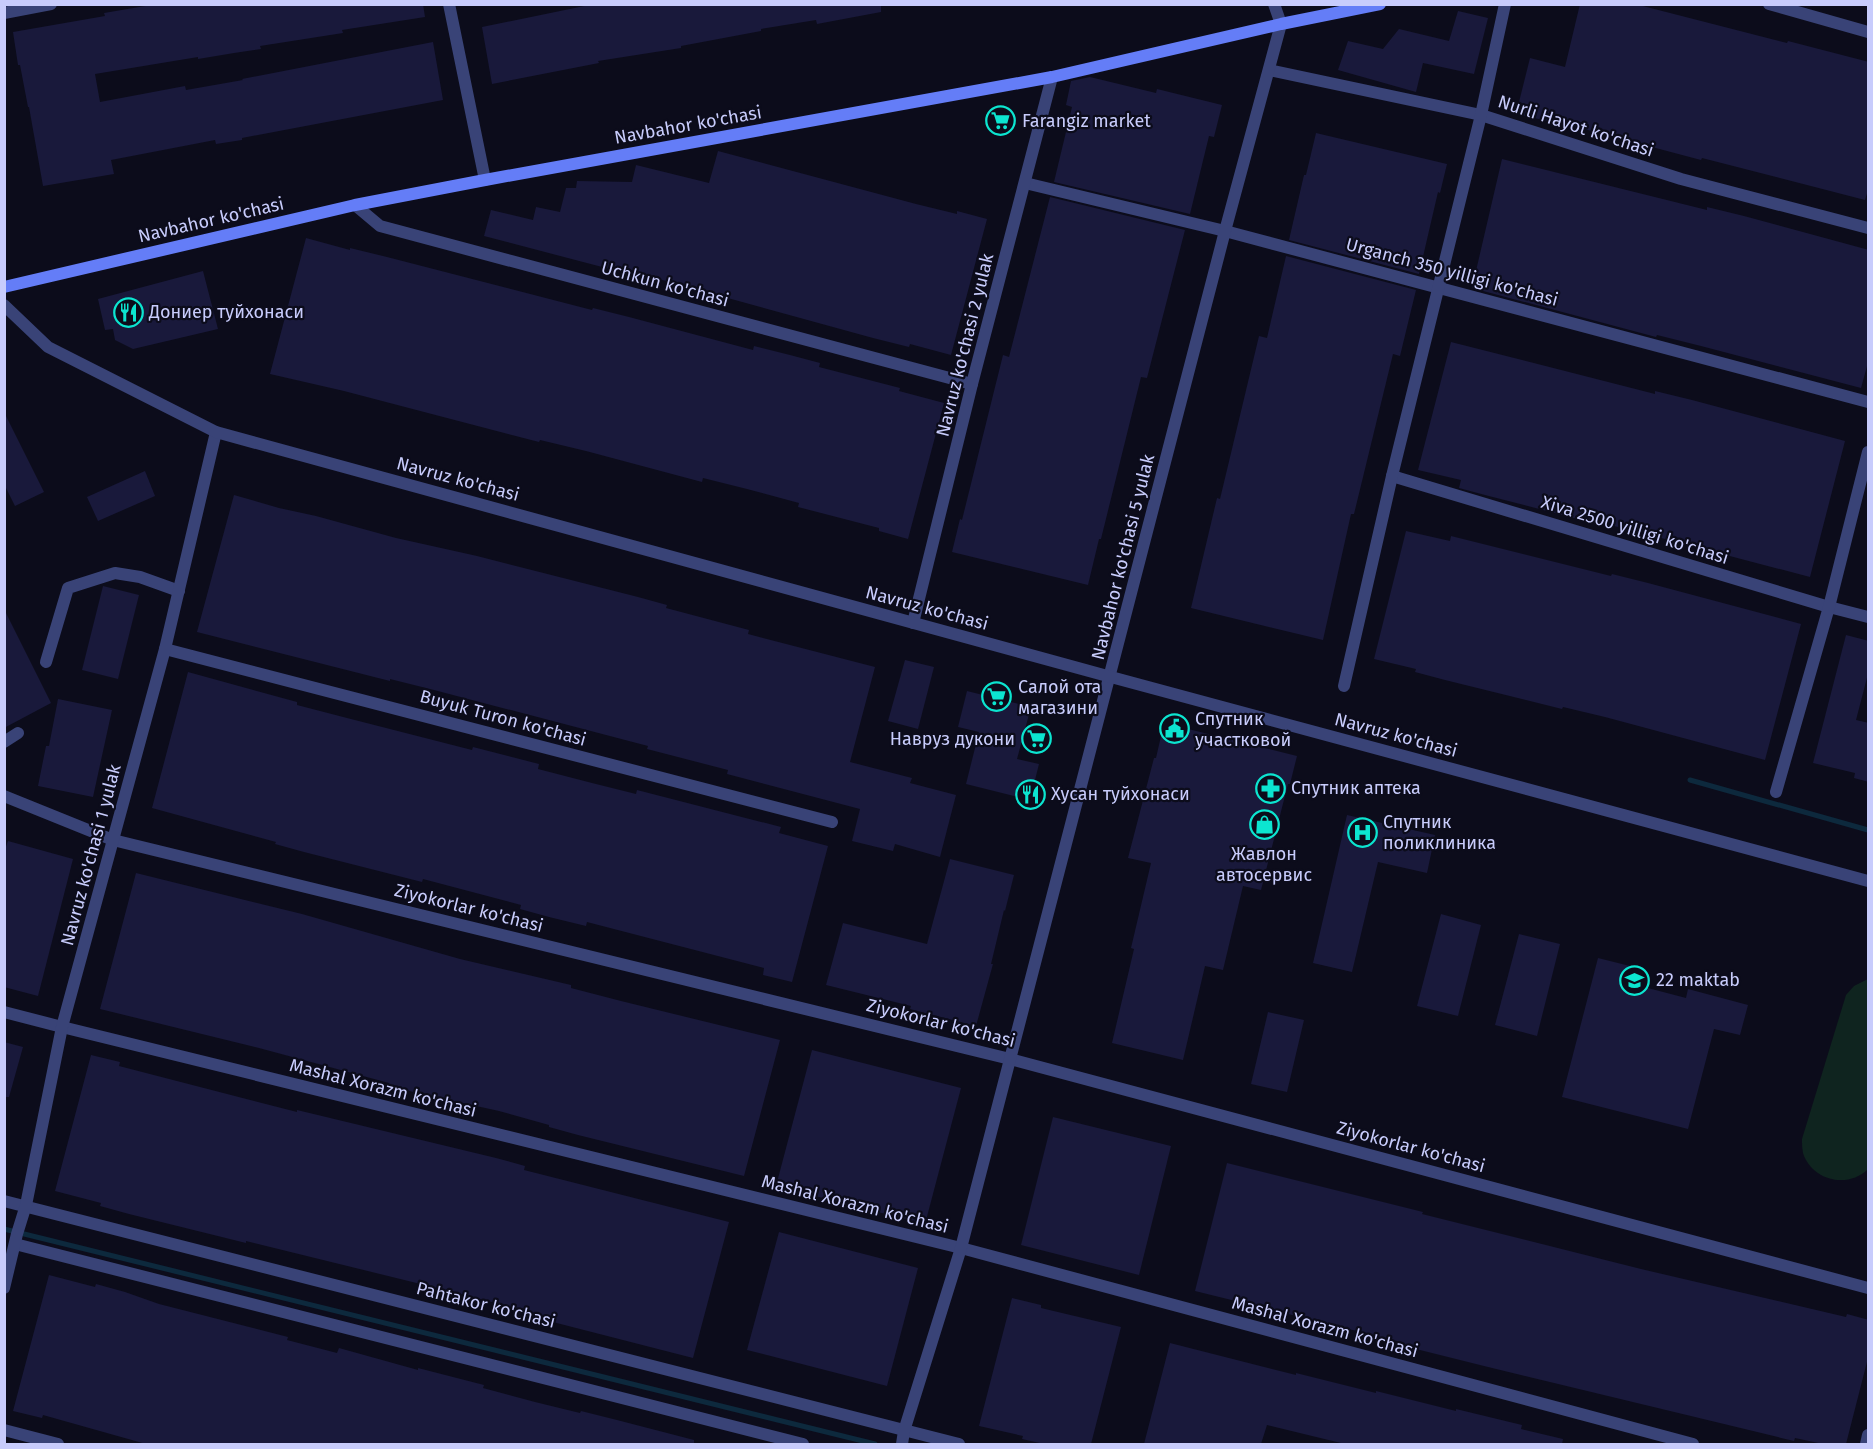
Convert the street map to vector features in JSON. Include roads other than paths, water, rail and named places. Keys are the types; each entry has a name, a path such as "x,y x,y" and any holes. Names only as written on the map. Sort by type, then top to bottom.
{"main road":[{"name":"Navbahor ko'chasi","path":"4,287 355,205 1052,77 1281,24 1380,4"}],"street":[{"path":"4,14 51,4"},
{"path":"449,4 485,180"},
{"path":"1274,4 1281,24"},
{"path":"1344,686 1392,476 1481,115 1505,4"},
{"path":"1769,4 1869,32"},
{"name":"Navbahor ko'chasi 5 yulak","path":"902,1444 904,1431 961,1248 1225,231 1281,24"},
{"name":"Nurli Hayot ko'chasi","path":"1269,70 1481,115 1681,179 1869,228"},
{"name":"Navruz ko'chasi 2 yulak","path":"913,623 1052,77"},
{"name":"Urganch 350 yilligi ko'chasi","path":"1025,183 1225,231 1869,402"},
{"name":"Uchkun ko'chasi","path":"355,205 380,226 972,384"},
{"name":"Navruz ko'chasi","path":"4,305 48,347 216,432 1111,677 1869,881"},
{"name":"Navruz ko'chasi 1 yulak","path":"4,1288 26,1205 62,1028 165,650 216,432"},
{"path":"1776,792 1829,608 1869,452"},
{"name":"Xiva 2500 yilligi ko'chasi","path":"1392,476 1829,608 1869,617"},
{"path":"46,662 68,588 115,573 140,577 179,591"},
{"name":"Buyuk Turon ko'chasi","path":"165,650 832,822"},
{"path":"4,742 18,733"},
{"name":"Ziyokorlar ko'chasi","path":"4,796 113,840 1010,1059 1869,1288"},
{"name":"Mashal Xorazm ko'chasi","path":"4,1012 961,1248 1693,1444"},
{"name":"Pahtakor ko'chasi","path":"4,1201 959,1444"},
{"path":"16,1239 803,1444"},
{"path":"4,1430 58,1444"},
{"path":"1866,1444 1869,1435"}],"waterway":[{"path":"1690,780 1868,830"},
{"path":"4,1229 875,1444"}],"place":[{"name":"Farangiz market","path":"1001,121"},
{"name":"Дониер туйхонаси","path":"128,312"},
{"name":"Салой ота магазини","path":"997,697"},
{"name":"Спутник участковой","path":"1174,729"},
{"name":"Навруз дукони","path":"1036,739"},
{"name":"Спутник аптека","path":"1270,788"},
{"name":"Хусан туйхонаси","path":"1030,794"},
{"name":"Жавлон автосервис","path":"1264,825"},
{"name":"Спутник поликлиника","path":"1362,832"},
{"name":"22 maktab","path":"1635,980"}]}
